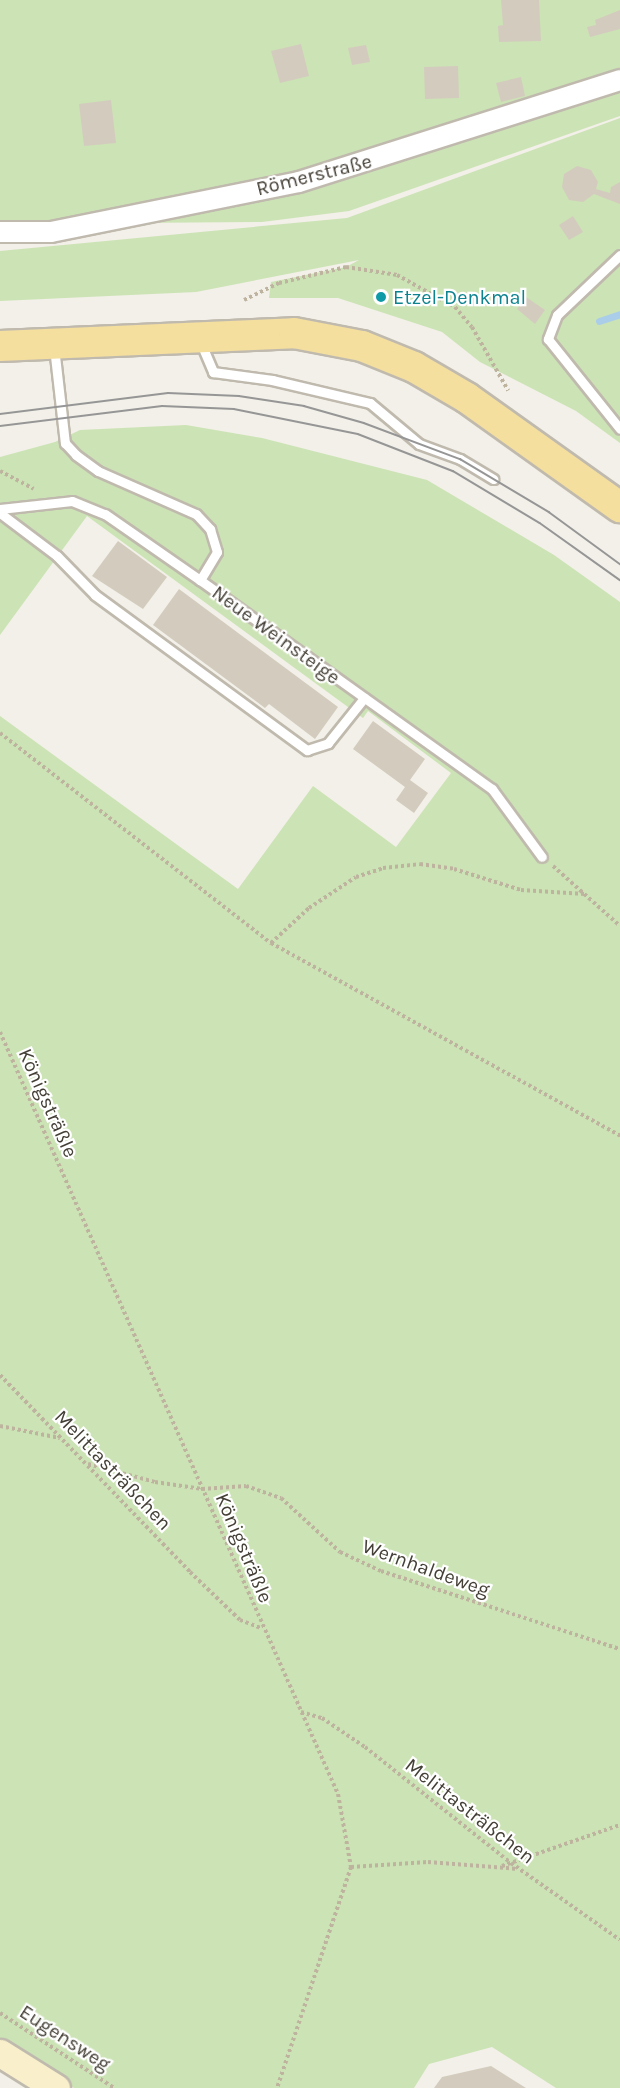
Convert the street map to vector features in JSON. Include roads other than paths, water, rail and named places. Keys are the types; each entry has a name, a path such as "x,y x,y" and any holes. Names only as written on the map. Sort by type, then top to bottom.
{"main road":[{"path":"0,346 294,333 362,346 414,367 467,398 620,507"},
{"path":"0,2053 53,2087"}],"street":[{"name":"Römerstraße","path":"0,232 51,232 299,182 620,81"}],"lane":[{"path":"620,255 557,315 548,339 620,429"},
{"path":"198,336 213,372 272,380 370,403 419,444 460,459 493,479"},
{"name":"Neue Weinsteige","path":"53,343 65,443 98,471 196,514 210,529 217,552 200,580 492,789 542,857"},
{"path":"0,511 49,502 72,501 105,514 200,580"},
{"path":"0,511 57,556 95,595 307,750 328,744 364,698"}],"waterway":[{"path":"599,321 620,314"}],"tram line":[{"path":"0,414 168,393 239,396 304,406 364,423 460,459 549,512 620,564"},
{"path":"0,426 162,406 234,409 358,434 453,471 540,523 620,580"}],"place":[{"name":"Etzel-Denkmal","path":"381,297"}]}
